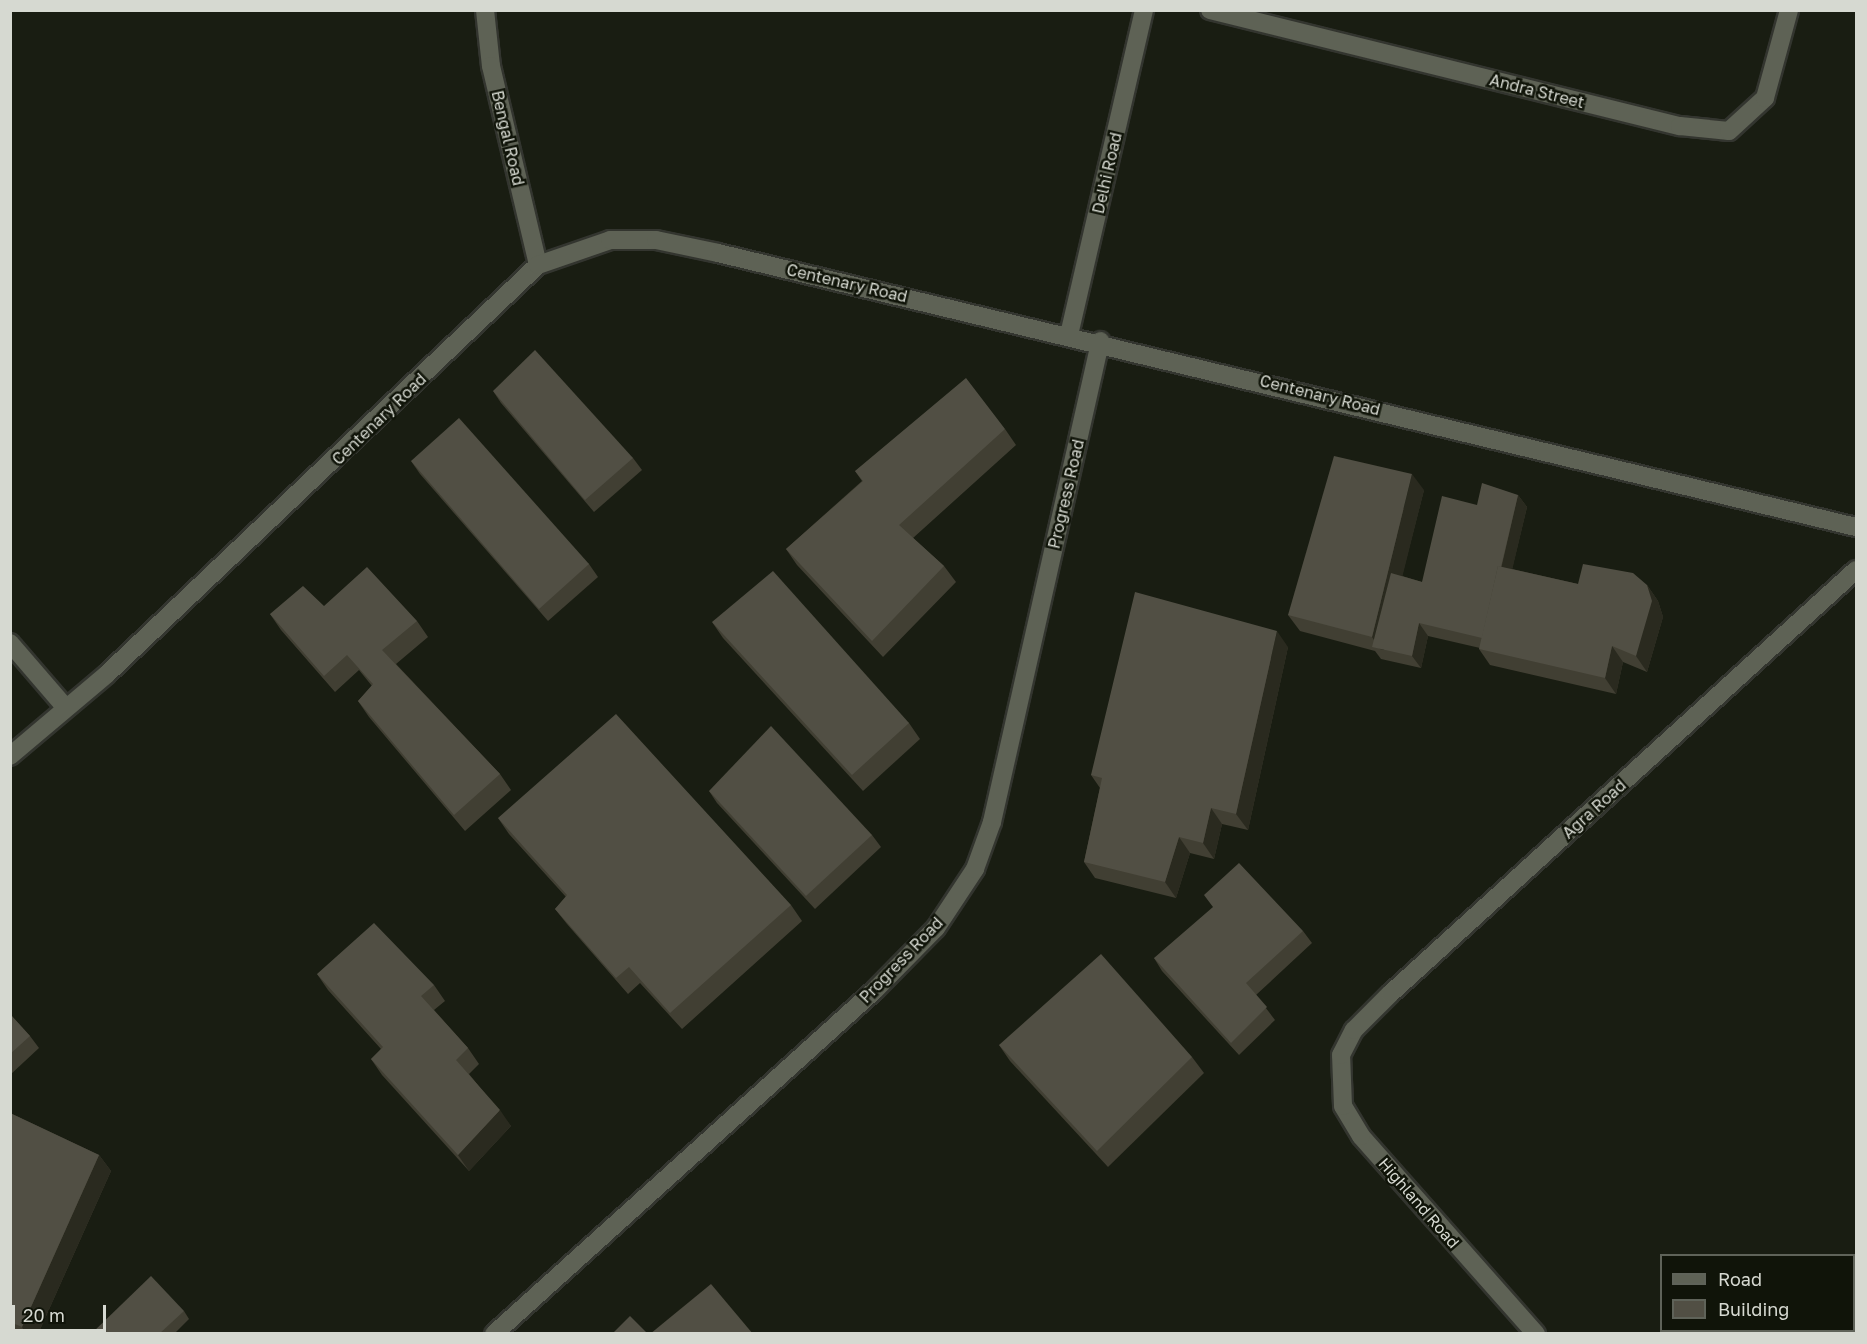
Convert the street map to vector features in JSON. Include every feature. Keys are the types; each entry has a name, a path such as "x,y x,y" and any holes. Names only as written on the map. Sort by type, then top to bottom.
{"street":[{"name":"Bengal Road","path":"485,10 491,66 538,265"},
{"name":"Delhi Road","path":"1069,335 1144,10"},
{"name":"Andra Street","path":"1210,10 1680,126 1729,131 1765,98 1789,10"},
{"name":"Centenary Road","path":"10,756 371,428 538,265 610,240 656,240 1100,341 1857,527"},
{"name":"Progress Road","path":"494,1334 875,990 936,928 975,869 992,822 1100,341"},
{"name":"Agra Road","path":"1341,1055 1354,1030 1390,994 1857,570"},
{"path":"10,643 65,708"},
{"name":"Highland Road","path":"1341,1055 1344,1106 1361,1136 1536,1334"}],"building":[{"path":"535,350 633,458 585,500 493,391"},
{"path":"966,378 1005,429 899,525 944,566 872,641 786,549 863,481 855,471"},
{"path":"459,418 589,564 539,609 411,461"},
{"path":"1334,456 1412,474 1372,637 1288,615"},
{"path":"1482,483 1518,495 1501,567 1498,566 1482,638 1419,623 1412,656 1372,647 1391,573 1422,582 1442,496 1477,505"},
{"path":"1583,564 1633,573 1647,585 1652,601 1636,656 1612,646 1605,678 1479,649 1498,566 1578,584"},
{"path":"367,567 417,621 382,650 500,774 454,815 358,701 373,684 347,655 324,676 270,614 303,586 324,606"},
{"path":"773,571 909,723 852,775 712,622"},
{"path":"1135,592 1277,631 1236,814 1211,808 1203,843 1179,837 1165,882 1084,862 1102,778 1091,775"},
{"path":"616,714 791,905 670,1013 629,967 616,978 555,909 567,895 498,818"},
{"path":"771,726 872,835 806,896 709,791"},
{"path":"1239,863 1303,931 1246,983 1267,1007 1231,1043 1154,958 1213,907 1204,895"},
{"path":"374,923 434,985 421,996 468,1048 456,1060 500,1110 458,1155 371,1059 383,1047 317,974"},
{"path":"1101,954 1192,1057 1097,1151 999,1045"},
{"path":"10,1014 30,1036 10,1054"},
{"path":"10,1113 99,1155 22,1327 10,1322"},
{"path":"151,1276 184,1311 159,1334 91,1334"},
{"path":"711,1284 753,1334 650,1334"},
{"path":"630,1316 648,1334 612,1334"}]}
